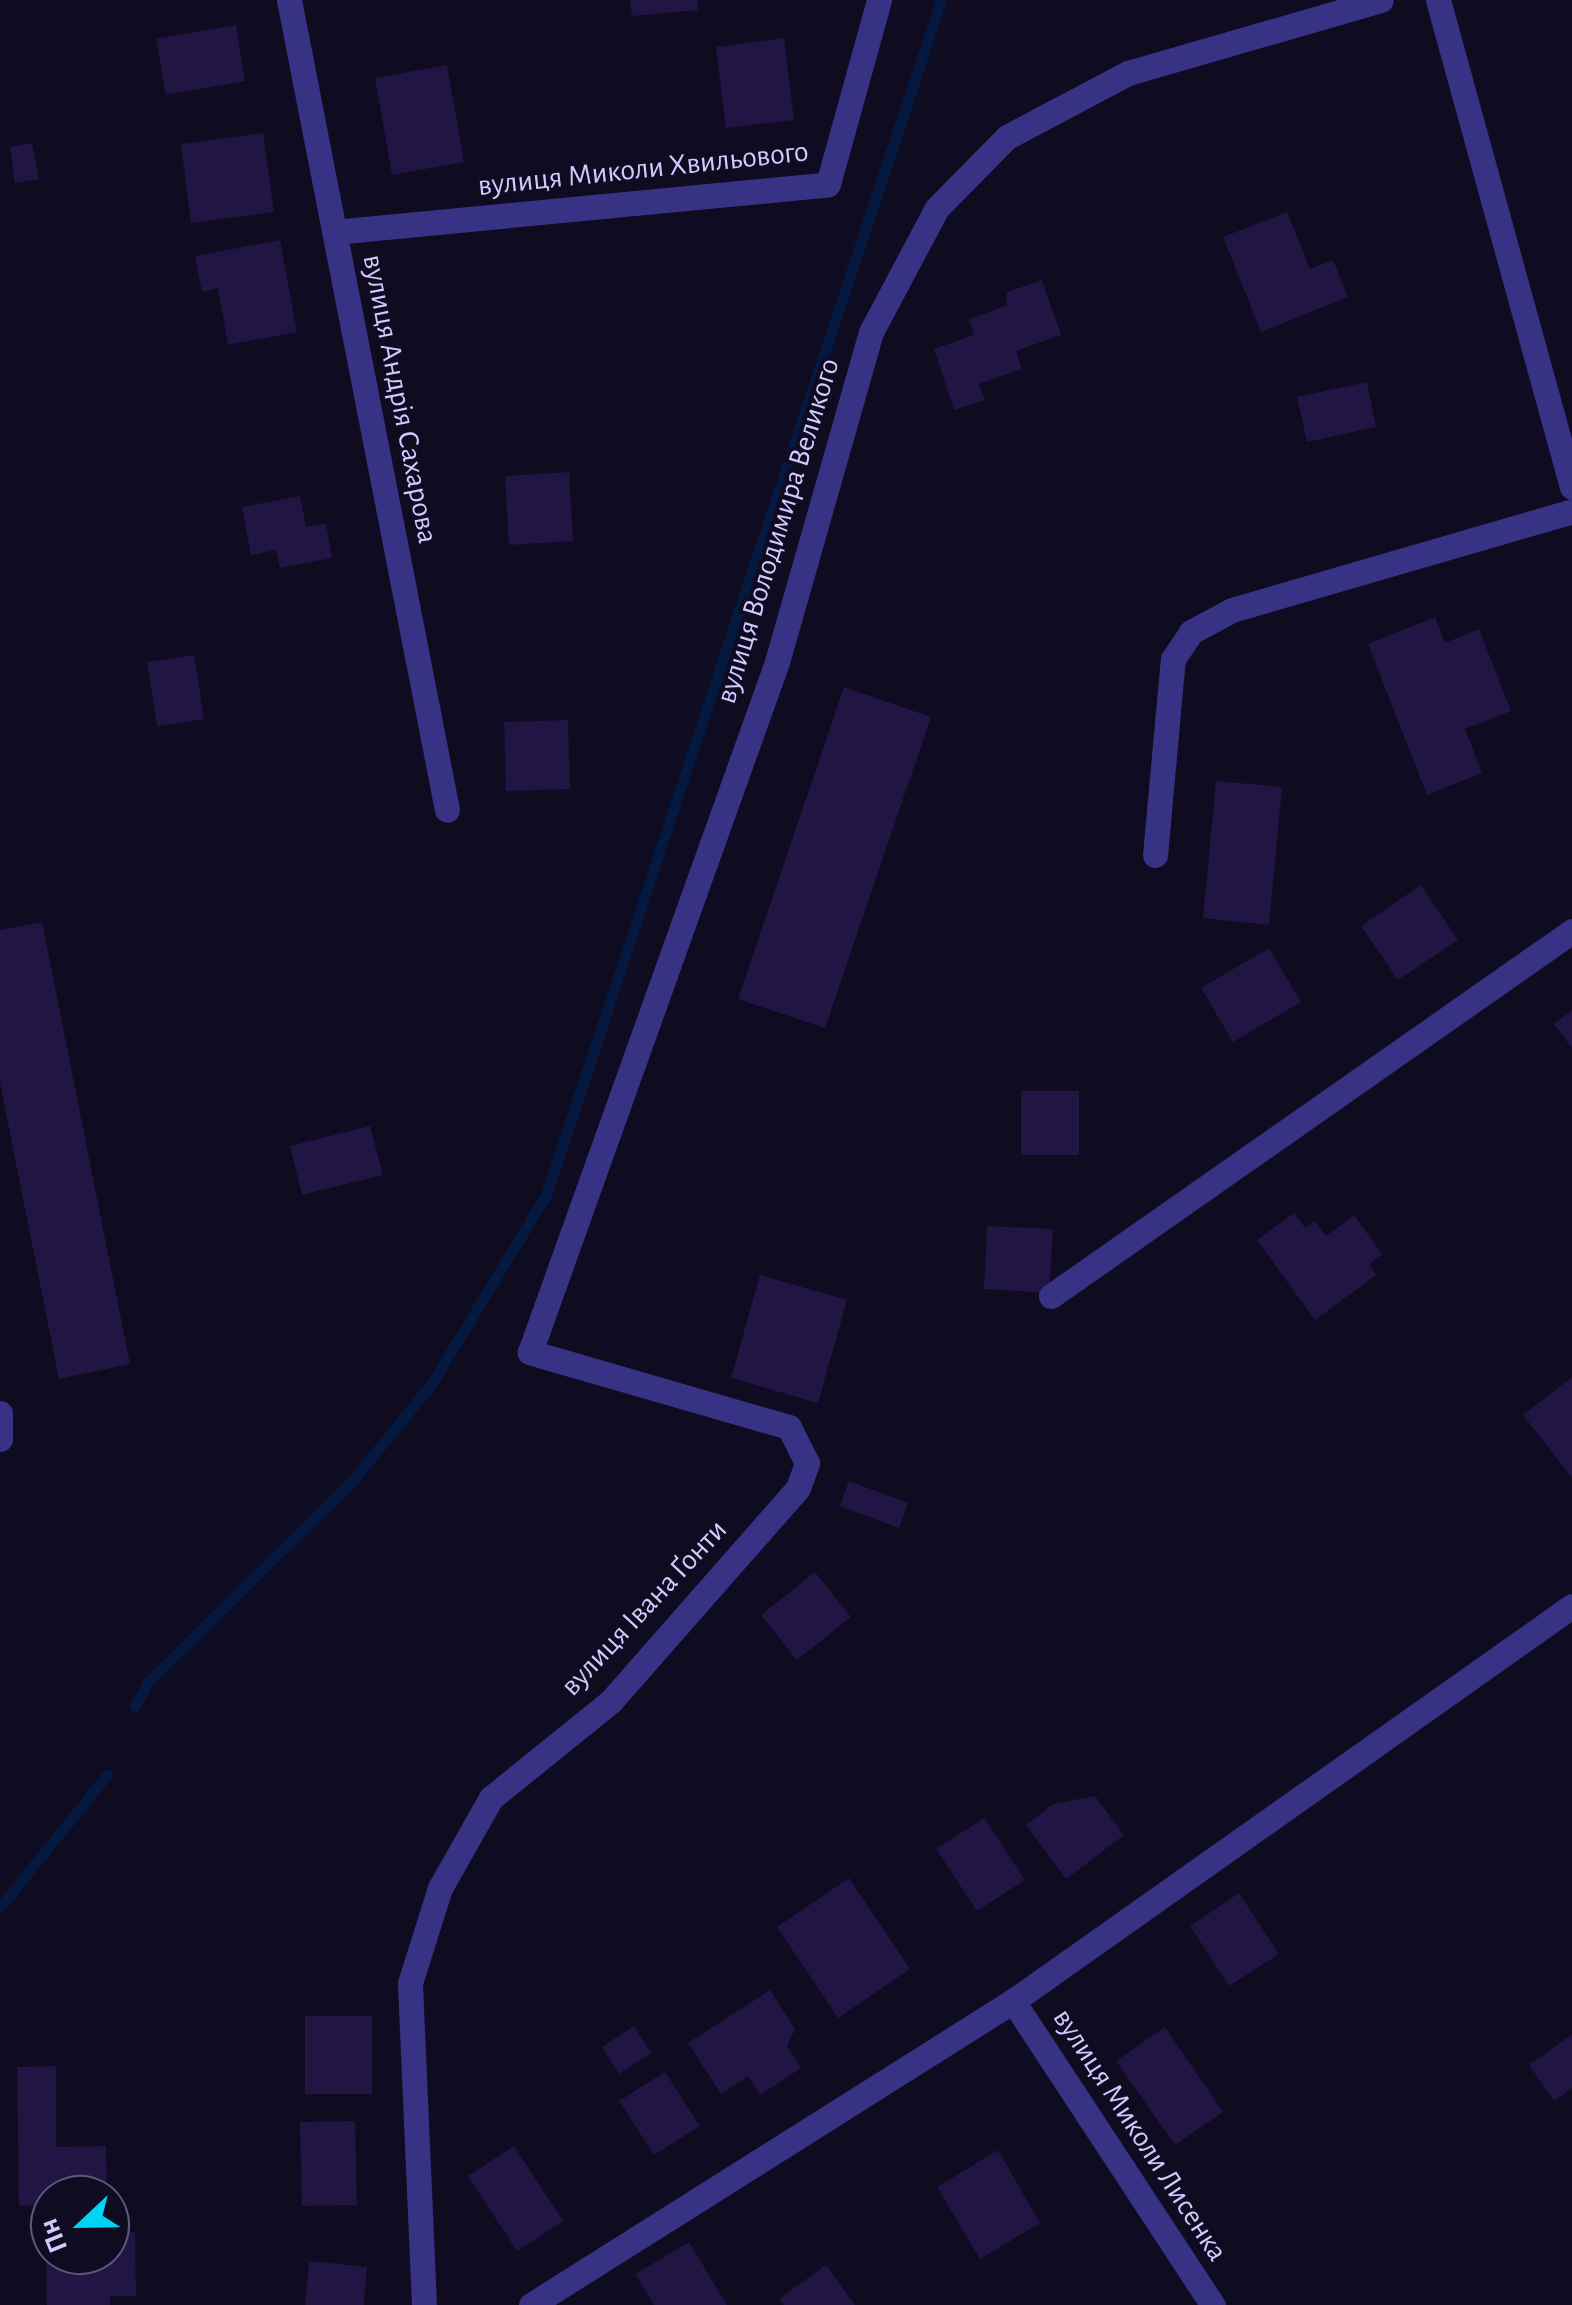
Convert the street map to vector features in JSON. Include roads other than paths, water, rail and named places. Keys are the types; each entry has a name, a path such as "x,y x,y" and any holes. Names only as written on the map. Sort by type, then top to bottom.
{"street":[{"name":"вулиця Андрія Сахарова","path":"289,0 447,810"},
{"name":"вулиця Миколи Хвильового","path":"334,232 828,184 879,0"},
{"name":"вулиця Володимира Великого","path":"530,1352 777,662 871,332 937,208 1008,137 1128,73 1381,0"},
{"path":"1438,0 1572,487"},
{"path":"1155,856 1173,659 1191,632 1232,610 1572,511"},
{"path":"1051,1296 1572,931"},
{"name":"вулиця Івана Ґонти","path":"424,2305 410,1983 440,1888 491,1798 611,1701 798,1488 807,1464 789,1426 530,1352"},
{"path":"0,1413 0,1439"},
{"path":"531,2305 1014,2001 1572,1606"},
{"name":"вулиця Миколи Лисенка","path":"1014,2001 1213,2305"}],"waterway":[{"path":"135,1706 147,1683 353,1480 432,1383 546,1195 941,0"},
{"path":"0,1907 107,1775"}]}
